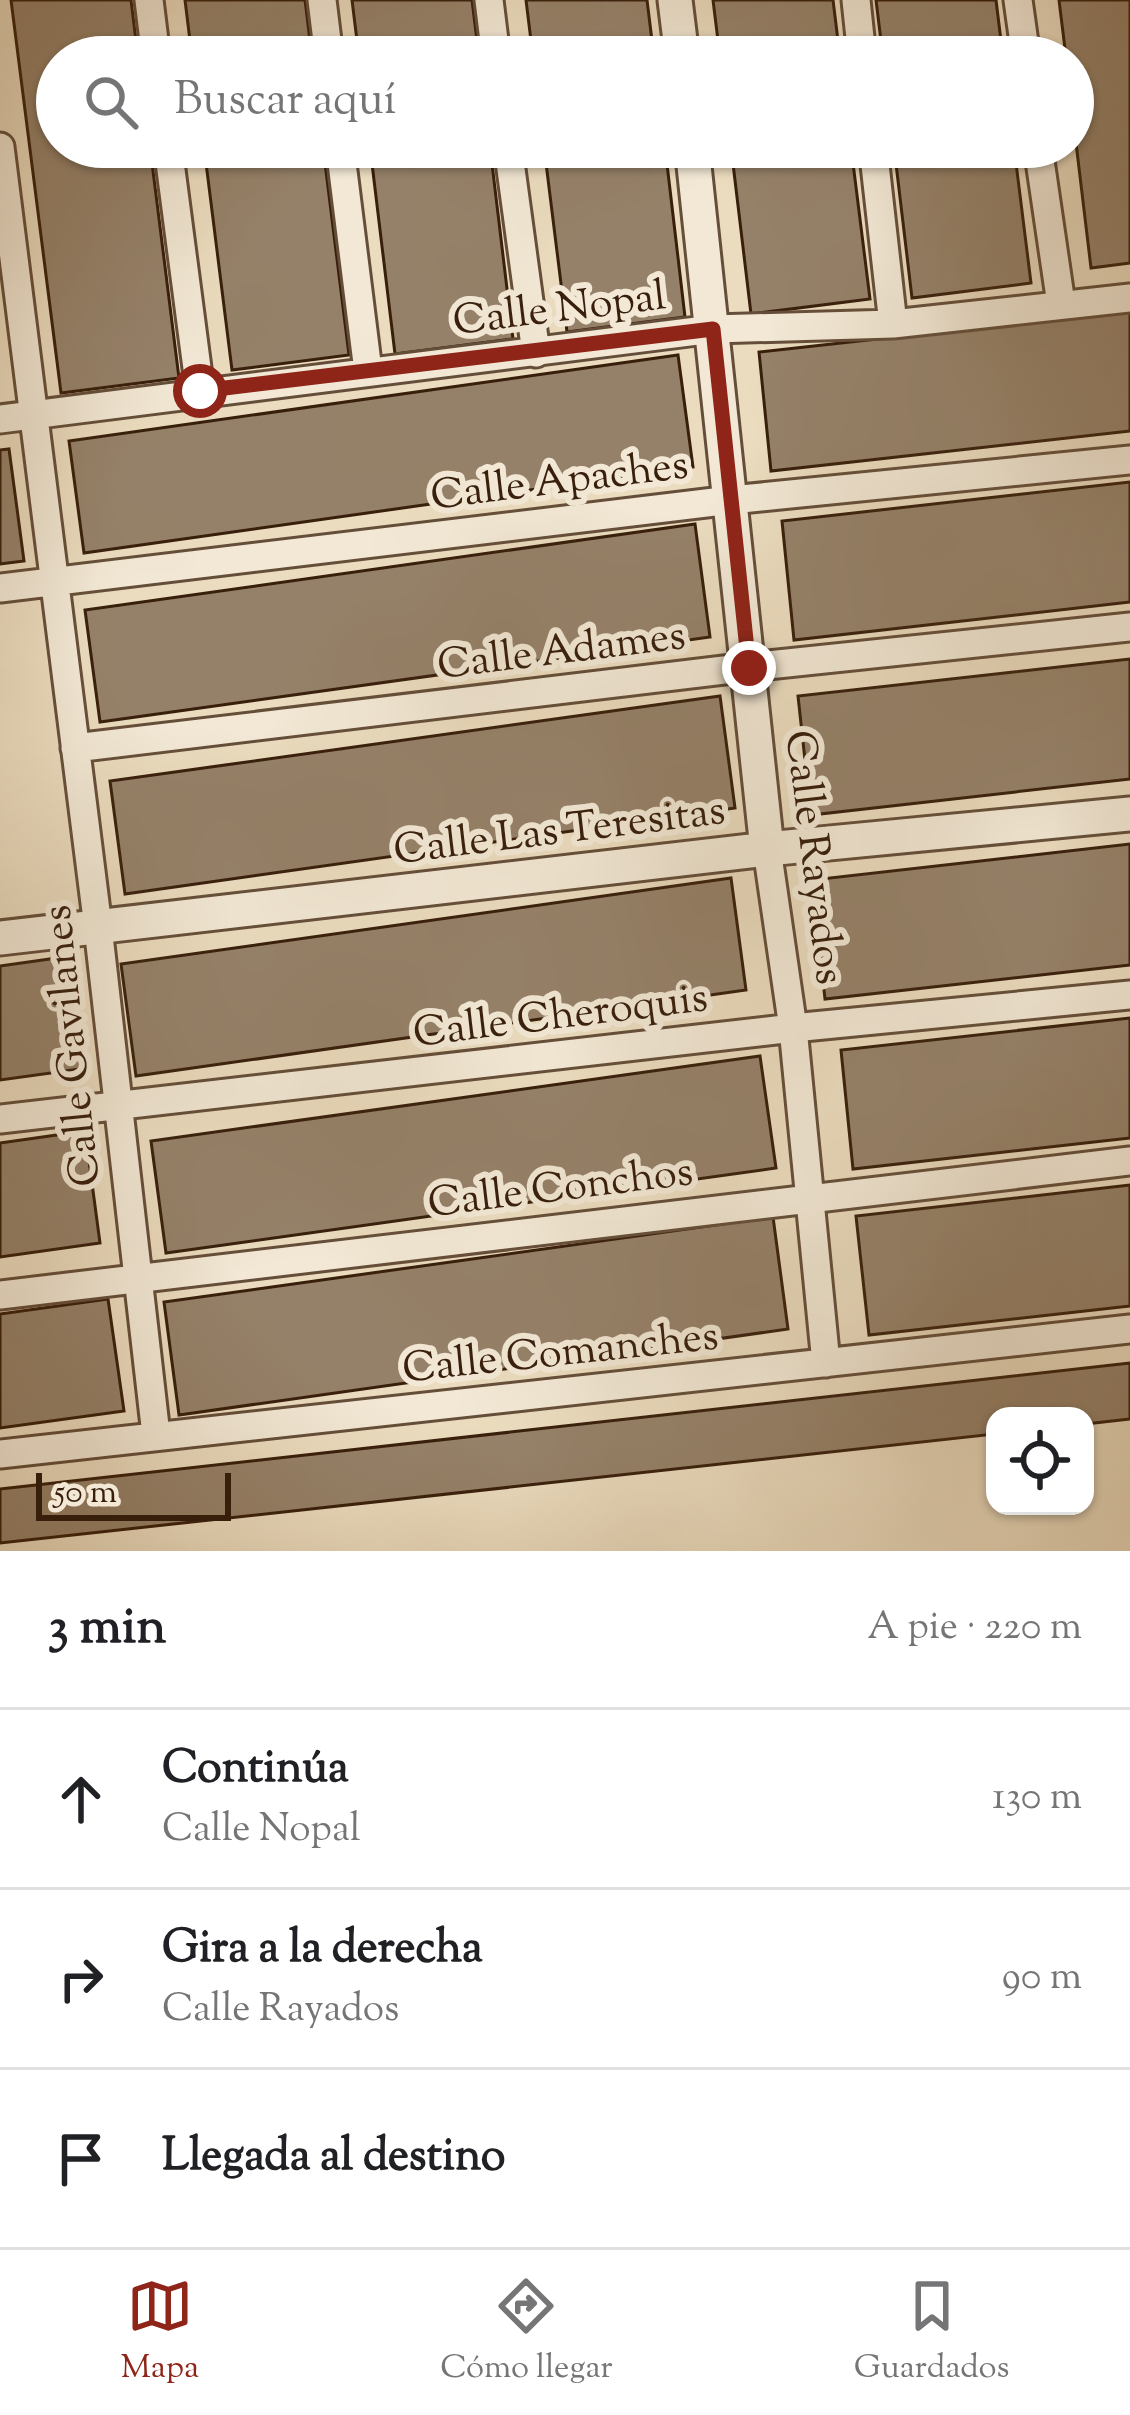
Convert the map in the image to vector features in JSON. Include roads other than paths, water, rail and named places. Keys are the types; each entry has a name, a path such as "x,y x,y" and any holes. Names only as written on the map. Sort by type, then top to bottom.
{"street":[{"path":"149,0 153,36"},
{"path":"322,0 326,36"},
{"path":"489,0 493,36"},
{"path":"675,0 679,36"},
{"path":"856,0 860,36"},
{"path":"1018,0 1023,36"},
{"name":"Calle Gavilanes","path":"0,147 157,1435"},
{"path":"171,168 200,391"},
{"path":"343,168 368,371"},
{"path":"511,168 536,352"},
{"name":"Calle Rayados","path":"694,168 767,849 793,1028 826,1363"},
{"path":"875,168 893,324"},
{"path":"1041,168 1060,304"},
{"name":"Calle Nopal","path":"0,419 713,329 893,324 1130,298"},
{"name":"Calle Apaches","path":"0,588 731,500 1130,460"},
{"name":"Calle Adames","path":"75,748 1130,627"},
{"name":"Calle Las Teresitas","path":"0,938 767,849 1130,814"},
{"name":"Calle Cheroquis","path":"0,1119 793,1028 1130,995"},
{"name":"Calle Conchos","path":"0,1295 1130,1161"},
{"name":"Calle Comanches","path":"0,1454 1130,1329"}]}
